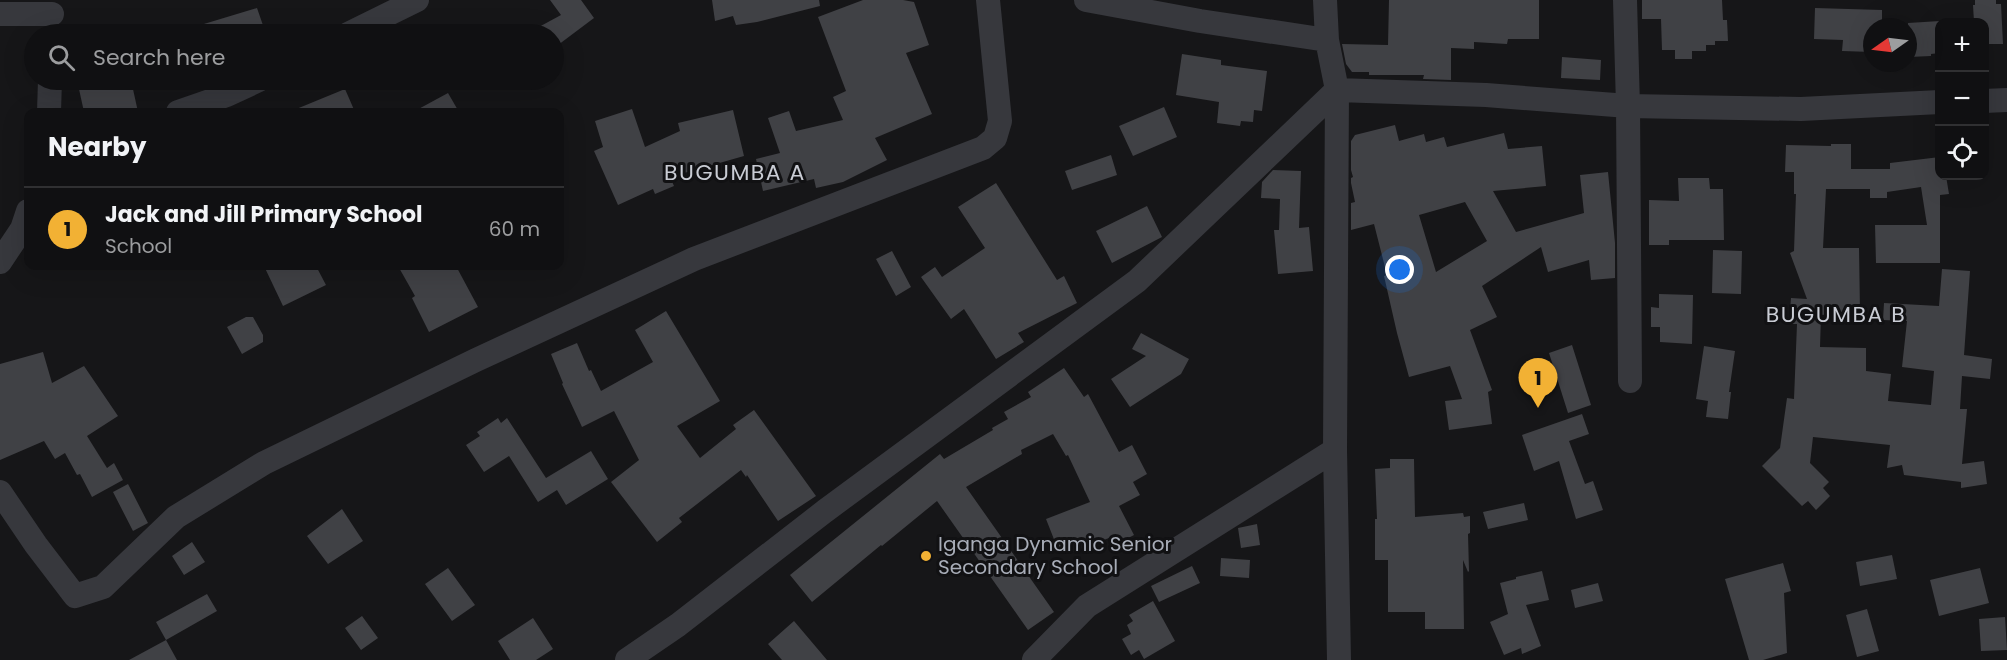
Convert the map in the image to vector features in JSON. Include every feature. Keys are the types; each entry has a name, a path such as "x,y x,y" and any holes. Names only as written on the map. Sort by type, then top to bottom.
{"street":[{"path":"368,24 417,0"},
{"path":"0,492 75,596 103,587 176,517 275,458 476,360 694,260 983,148 995,138 1000,121 988,0"},
{"path":"1086,0 1200,21 1327,40"},
{"path":"1325,0 1327,40 1337,90 1335,450 1339,660"},
{"path":"1625,0 1630,381"},
{"path":"0,14 52,16"},
{"path":"49,108 50,90"},
{"path":"190,108 238,90"},
{"path":"627,660 1137,281 1337,90 1486,95 1628,106 1801,109 1935,102"},
{"path":"1989,101 2007,100"},
{"path":"0,262 24,223"},
{"path":"1034,660 1088,606 1335,450"}],"building":[{"path":"550,0 581,0 594,18 564,40 564,24 544,24 561,15"},
{"path":"712,0 819,0 820,6 736,25 733,16 715,21"},
{"path":"863,0 914,2 929,45 906,53 932,114 875,138 887,160 843,182 816,188 814,179 763,191 756,159 780,153 768,118 789,111 796,131 843,120 833,97 846,91 818,17"},
{"path":"1389,0 1539,0 1539,39 1508,39 1507,44 1474,42 1474,49 1451,48 1451,80 1423,79 1424,75 1369,75 1369,72 1352,72 1346,64 1342,44 1388,45"},
{"path":"1642,0 1722,0 1723,20 1727,20 1728,41 1715,41 1715,45 1706,45 1706,51 1692,51 1692,59 1675,59 1675,50 1662,50 1661,19 1642,19"},
{"path":"1975,0 1996,0 1996,4 2001,4 2003,44 1989,44 1989,18 1974,18 1973,5 1975,5"},
{"path":"257,8 263,24 204,24"},
{"path":"1815,8 1882,10 1882,18 1863,18 1863,52 1842,51 1843,40 1814,39"},
{"path":"1935,21 1935,54 1931,56 1917,57 1917,22"},
{"path":"1182,54 1221,60 1221,65 1267,71 1262,111 1254,110 1253,122 1241,121 1240,126 1217,123 1219,102 1176,95"},
{"path":"1562,57 1601,60 1600,80 1561,78"},
{"path":"79,90 133,90 137,108 83,108"},
{"path":"345,90 353,108 299,108"},
{"path":"448,93 457,108 420,108"},
{"path":"1164,107 1177,137 1133,156 1119,126"},
{"path":"632,109 645,147 680,131 678,123 733,110 744,156 670,177 674,186 655,194 653,189 618,205 594,151 603,147 595,121"},
{"path":"1395,125 1399,141 1424,134 1426,142 1444,137 1447,147 1504,133 1508,149 1542,146 1546,186 1493,191 1516,232 1584,213 1580,175 1608,172 1615,243 1615,278 1591,280 1589,260 1548,272 1541,247 1482,286 1497,317 1470,330 1492,390 1488,392 1492,424 1449,430 1445,401 1462,399 1450,366 1409,377 1397,333 1384,276 1387,275 1374,224 1351,230 1351,203 1355,202 1351,183 1353,177 1351,141 1355,135","holes":["1465,202 1487,241 1436,272 1419,215"]},
{"path":"1831,144 1851,144 1851,169 1890,169 1890,163 1935,158 1935,180 1947,180 1949,194 1940,195 1940,263 1876,263 1875,225 1927,225 1921,187 1887,192 1887,198 1870,198 1870,189 1826,189 1823,248 1859,248 1860,312 1821,315 1820,347 1866,348 1866,371 1891,374 1888,401 1931,405 1934,371 1902,367 1907,321 1883,320 1884,303 1939,306 1942,269 1970,271 1964,355 1992,359 1990,379 1962,376 1960,409 1967,409 1962,464 1984,461 1987,484 1961,488 1961,482 1904,475 1902,465 1887,468 1890,445 1813,437 1810,463 1829,482 1823,488 1830,496 1816,510 1808,501 1802,506 1762,466 1780,448 1787,398 1794,399 1797,324 1789,324 1791,298 1807,299 1790,253 1794,251 1796,194 1794,194 1794,172 1785,172 1786,145 1831,146"},
{"path":"1111,155 1117,175 1072,190 1065,171"},
{"path":"1273,170 1301,171 1299,228 1309,227 1313,271 1278,274 1274,230 1279,230 1280,199 1261,198 1262,182"},
{"path":"1678,178 1709,178 1710,189 1723,189 1724,240 1669,240 1669,245 1649,245 1649,200 1679,201"},
{"path":"996,183 1057,280 1064,276 1077,303 1018,333 1024,342 996,359 964,309 951,319 921,277 935,267 942,277 985,248 958,207"},
{"path":"1147,206 1162,237 1112,263 1096,231"},
{"path":"1713,250 1742,251 1741,294 1712,293"},
{"path":"892,251 911,287 896,296 876,259"},
{"path":"266,270 318,270 326,285 283,306"},
{"path":"400,270 458,270 478,307 429,332 412,298 415,296"},
{"path":"1659,294 1693,295 1692,344 1660,342 1660,327 1651,327 1651,307 1659,308"},
{"path":"666,311 720,401 677,426 700,458 736,429 733,425 754,410 816,496 778,521 747,475 746,477 741,470 679,518 682,522 657,542 611,482 639,460 614,411 582,427 551,354 577,343 601,391 653,362 635,330"},
{"path":"246,317 253,317 263,335 263,342 242,354 227,327"},
{"path":"1141,333 1189,359 1181,374 1130,407 1111,379 1146,356 1132,349"},
{"path":"1572,345 1591,405 1568,413 1549,353"},
{"path":"1704,346 1735,351 1728,419 1706,417 1708,401 1696,399"},
{"path":"43,352 52,383 84,366 118,416 87,436 107,468 114,463 123,480 92,497 80,474 77,475 65,453 55,459 44,441 0,460 0,364"},
{"path":"1064,368 1084,397 1088,394 1119,452 1132,445 1147,474 1133,482 1140,495 1119,506 1134,535 1113,546 1109,538 1072,552 1070,548 1059,552 1046,519 1090,502 1068,455 1066,456 1053,434 1021,450 1022,454 966,487 1054,612 1028,630 937,501 812,602 790,575 940,454 944,459 1008,419 1004,412 1031,397 1028,392"},
{"path":"1582,414 1589,434 1569,441 1585,484 1593,481 1603,510 1576,519 1559,461 1534,471 1522,435"},
{"path":"498,418 501,423 507,418 546,478 591,451 608,479 566,505 557,490 538,502 509,456 484,472 466,445 480,436 477,432"},
{"path":"1390,459 1414,459 1415,517 1463,513 1464,517 1470,516 1468,572 1463,560 1464,629 1425,629 1425,612 1388,612 1388,560 1375,560 1375,519 1377,519 1375,469 1390,468"},
{"path":"128,484 148,523 133,531 113,492"},
{"path":"1524,503 1528,520 1488,529 1483,512"},
{"path":"342,509 363,541 328,564 307,536"},
{"path":"1257,524 1260,545 1241,548 1238,528"},
{"path":"192,542 205,562 184,575 172,556"},
{"path":"1892,555 1897,579 1860,586 1856,562"},
{"path":"1221,558 1250,560 1249,578 1220,576"},
{"path":"1783,563 1791,591 1784,593 1787,653 1763,660 1749,660 1725,579"},
{"path":"1192,566 1200,583 1159,602 1151,586"},
{"path":"448,568 475,605 452,621 425,584"},
{"path":"1980,568 1989,603 1939,616 1930,580"},
{"path":"1542,571 1549,600 1526,605 1541,646 1522,654 1521,648 1504,655 1490,622 1508,614 1500,583"},
{"path":"1598,583 1603,601 1575,608 1571,590"},
{"path":"207,594 217,611 166,640 156,622"},
{"path":"1153,601 1175,641 1144,659 1139,650 1131,655 1122,639 1131,634 1127,625 1133,621 1129,615"},
{"path":"1867,609 1879,651 1857,657 1846,615"},
{"path":"362,616 378,638 361,650 345,628"},
{"path":"2005,617 2007,650 1981,651 1979,619"},
{"path":"533,618 553,649 536,660 510,660 498,641"},
{"path":"794,621 827,660 782,660 768,644"},
{"path":"166,640 177,660 129,660"}],"place":[{"name":"Jack and Jill Primary School","path":"1538,408"},
{"name":"Iganga Dynamic Senior Secondary School","path":"926,556"}],"district":[{"name":"BUGUMBA A","path":"735,172"},
{"name":"BUGUMBA B","path":"1836,314"}]}
